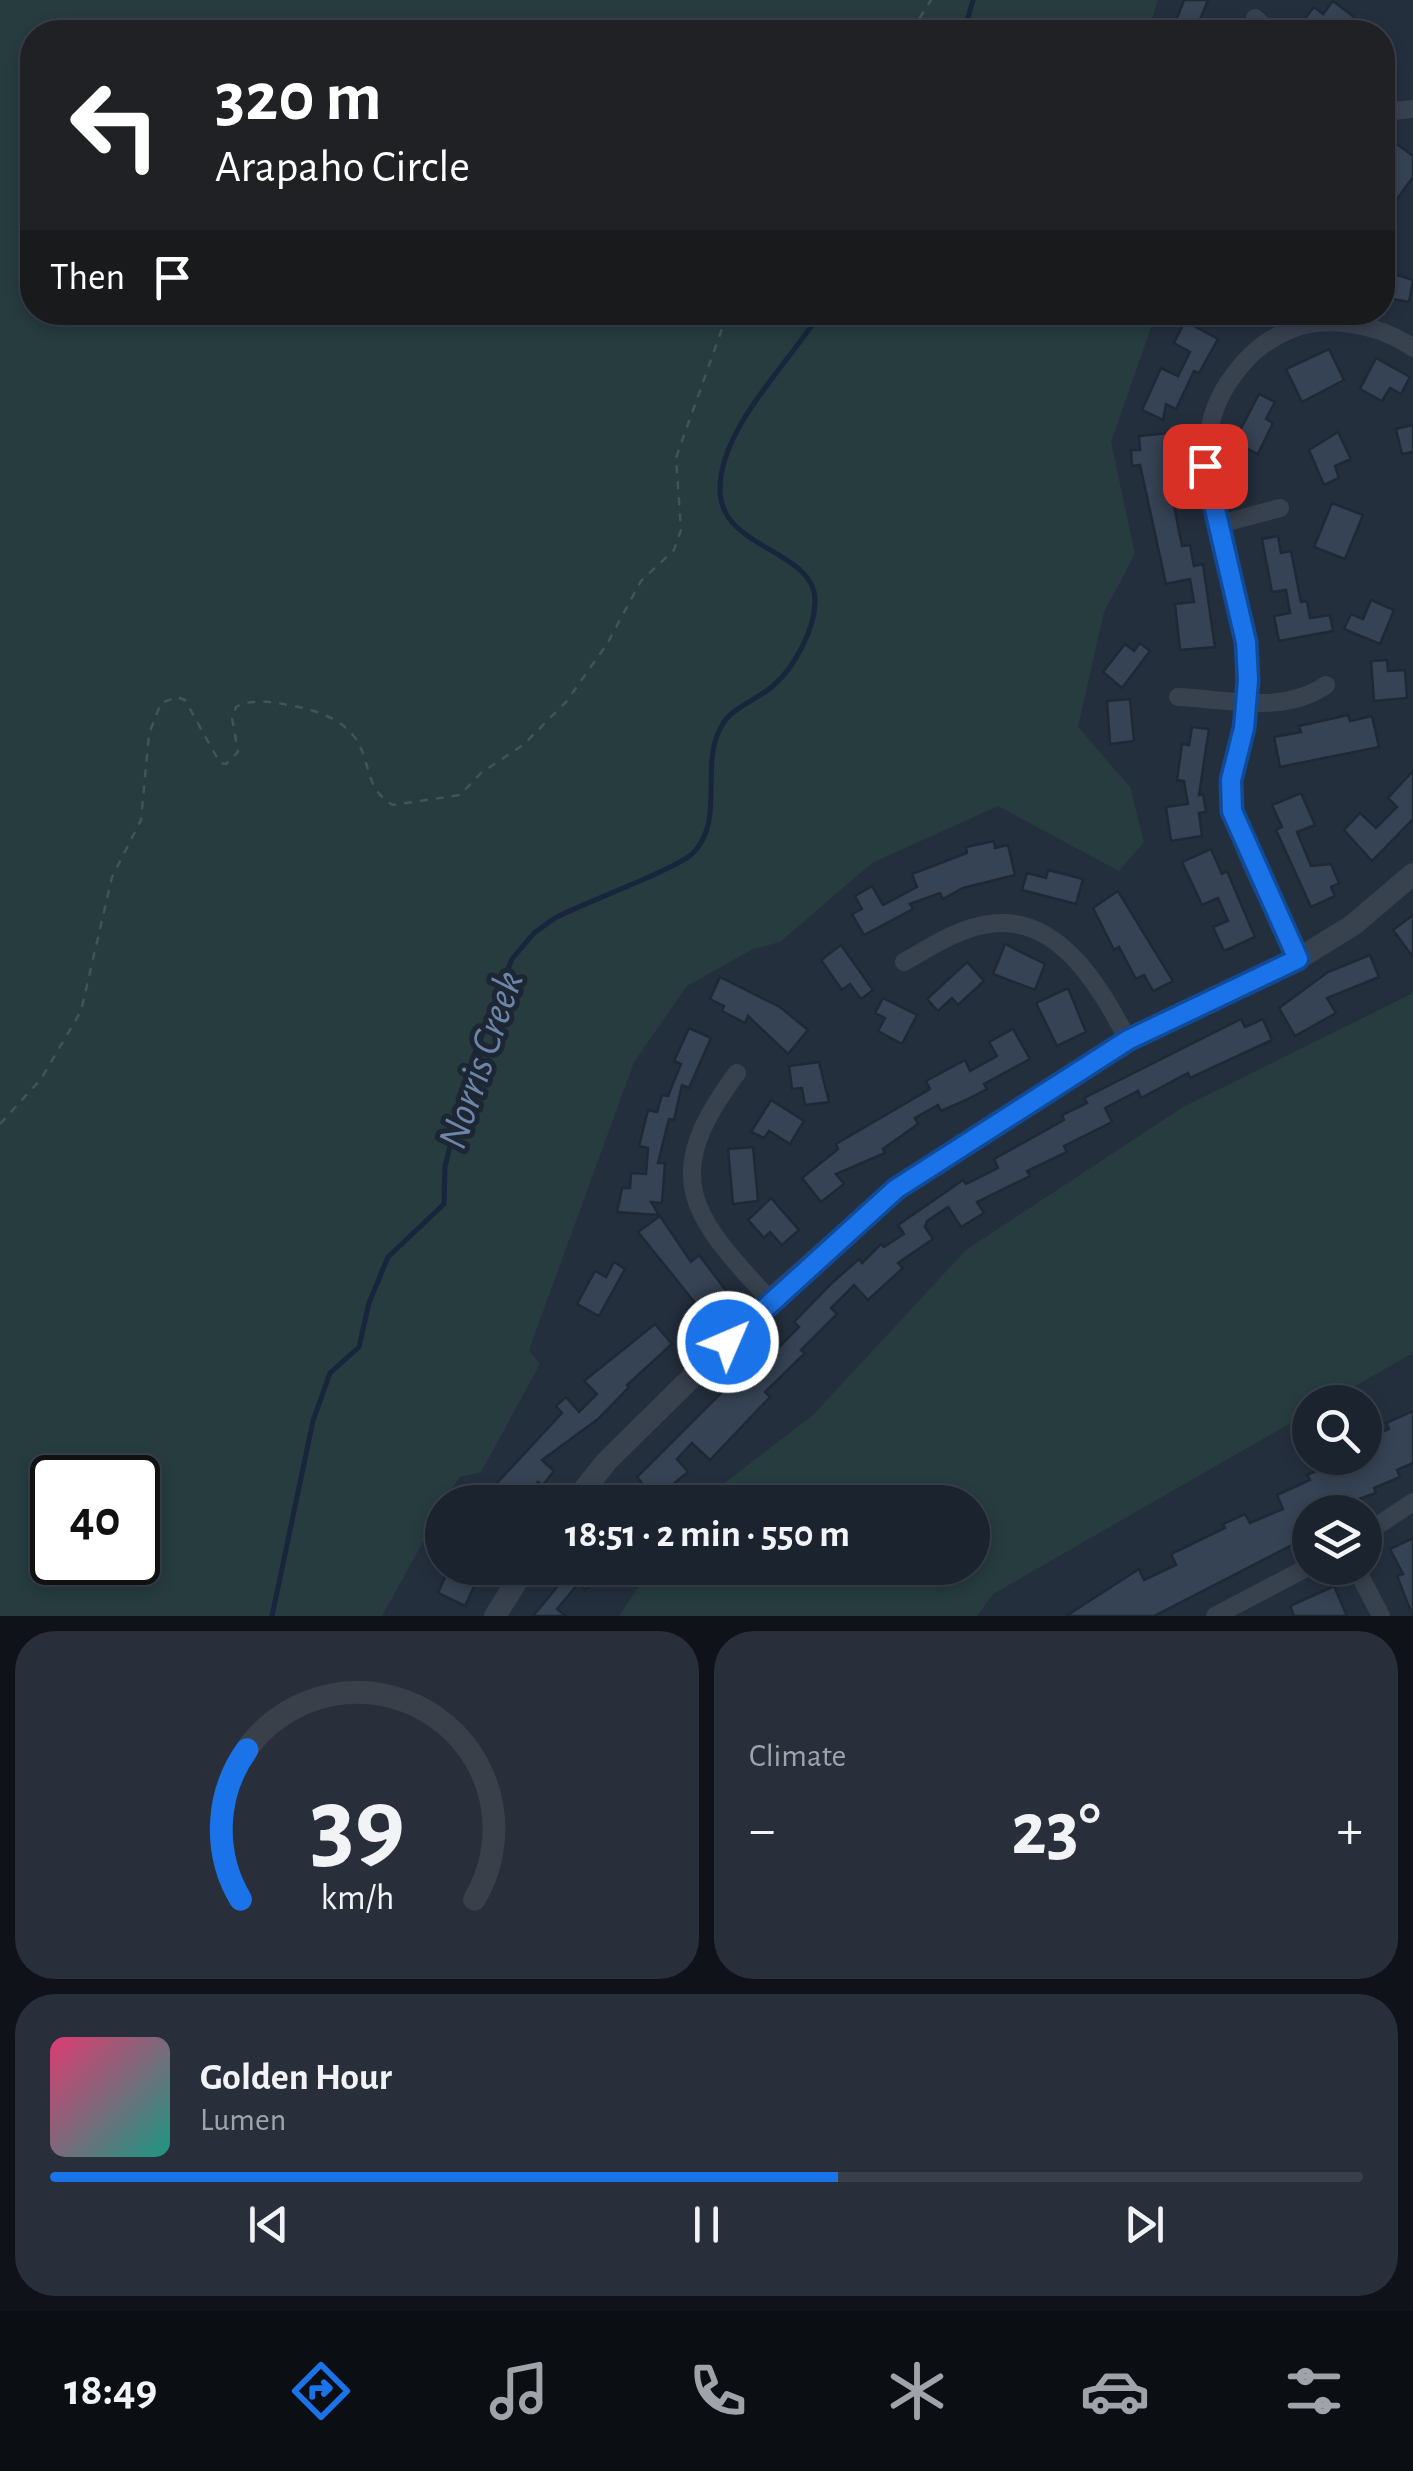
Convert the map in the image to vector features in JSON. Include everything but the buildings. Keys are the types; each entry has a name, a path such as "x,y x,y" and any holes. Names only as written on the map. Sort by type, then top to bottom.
{"street":[{"path":"1287,325 1244,358 1218,399 1207,432 1205,466 1246,642 1246,700 1231,780 1232,811 1298,959"},
{"path":"1346,325 1370,327 1413,348"},
{"path":"1220,524 1280,508"},
{"path":"1178,696 1294,702 1326,685"},
{"path":"588,1485 607,1461 770,1300 896,1189 1128,1040 1298,959 1352,924 1413,874"},
{"path":"904,962 945,938 990,923 1028,926 1064,949 1097,983 1128,1040"},
{"path":"737,1073 712,1107 694,1142 690,1178 704,1221 770,1300"},
{"path":"1382,1523 1413,1502"},
{"path":"1216,1616 1292,1576"},
{"path":"496,1616 515,1585"},
{"path":"1365,1585 1381,1616"}],"path":[{"path":"0,1124 41,1079 81,1011 106,895 141,820 149,734 161,703 177,697 185,700 220,763 226,764 238,752 232,718 236,707 265,701 319,712 344,724 360,741 378,792 393,805 460,794 481,773 523,746 566,702 606,644 641,581 674,550 681,530 676,458 723,325"}],"green space":[{"path":"0,0 1158,0 1152,20 20,20 20,325 1152,325 1111,442 1135,554 1104,612 1078,727 1130,787 1144,842 1119,871 998,806 872,863 780,942 753,949 687,986 634,1062 529,1350 540,1364 481,1472 459,1477 455,1485 425,1485 425,1538 382,1616 0,1616"},
{"path":"1413,993 1413,1353 1357,1385 1292,1385 1292,1422 993,1594 977,1616 619,1616 640,1585 990,1585 990,1485 722,1485 813,1415 966,1250 1183,1107"}],"waterway":[{"name":"Norris Creek","path":"967,20 973,0"},
{"name":"Norris Creek","path":"272,1616 313,1421 330,1373 359,1347 369,1303 388,1257 444,1204 445,1166 473,1058 512,959 534,933 555,918 669,868 693,853 708,824 716,737 734,712 781,678 808,635 815,599 810,582 799,569 734,524 724,509 720,489 731,443 812,325"}],"route":[{"path":"728,1342 896,1189 1128,1040 1298,959 1232,811 1231,780 1244,728 1248,680 1246,642 1205,466"}]}
